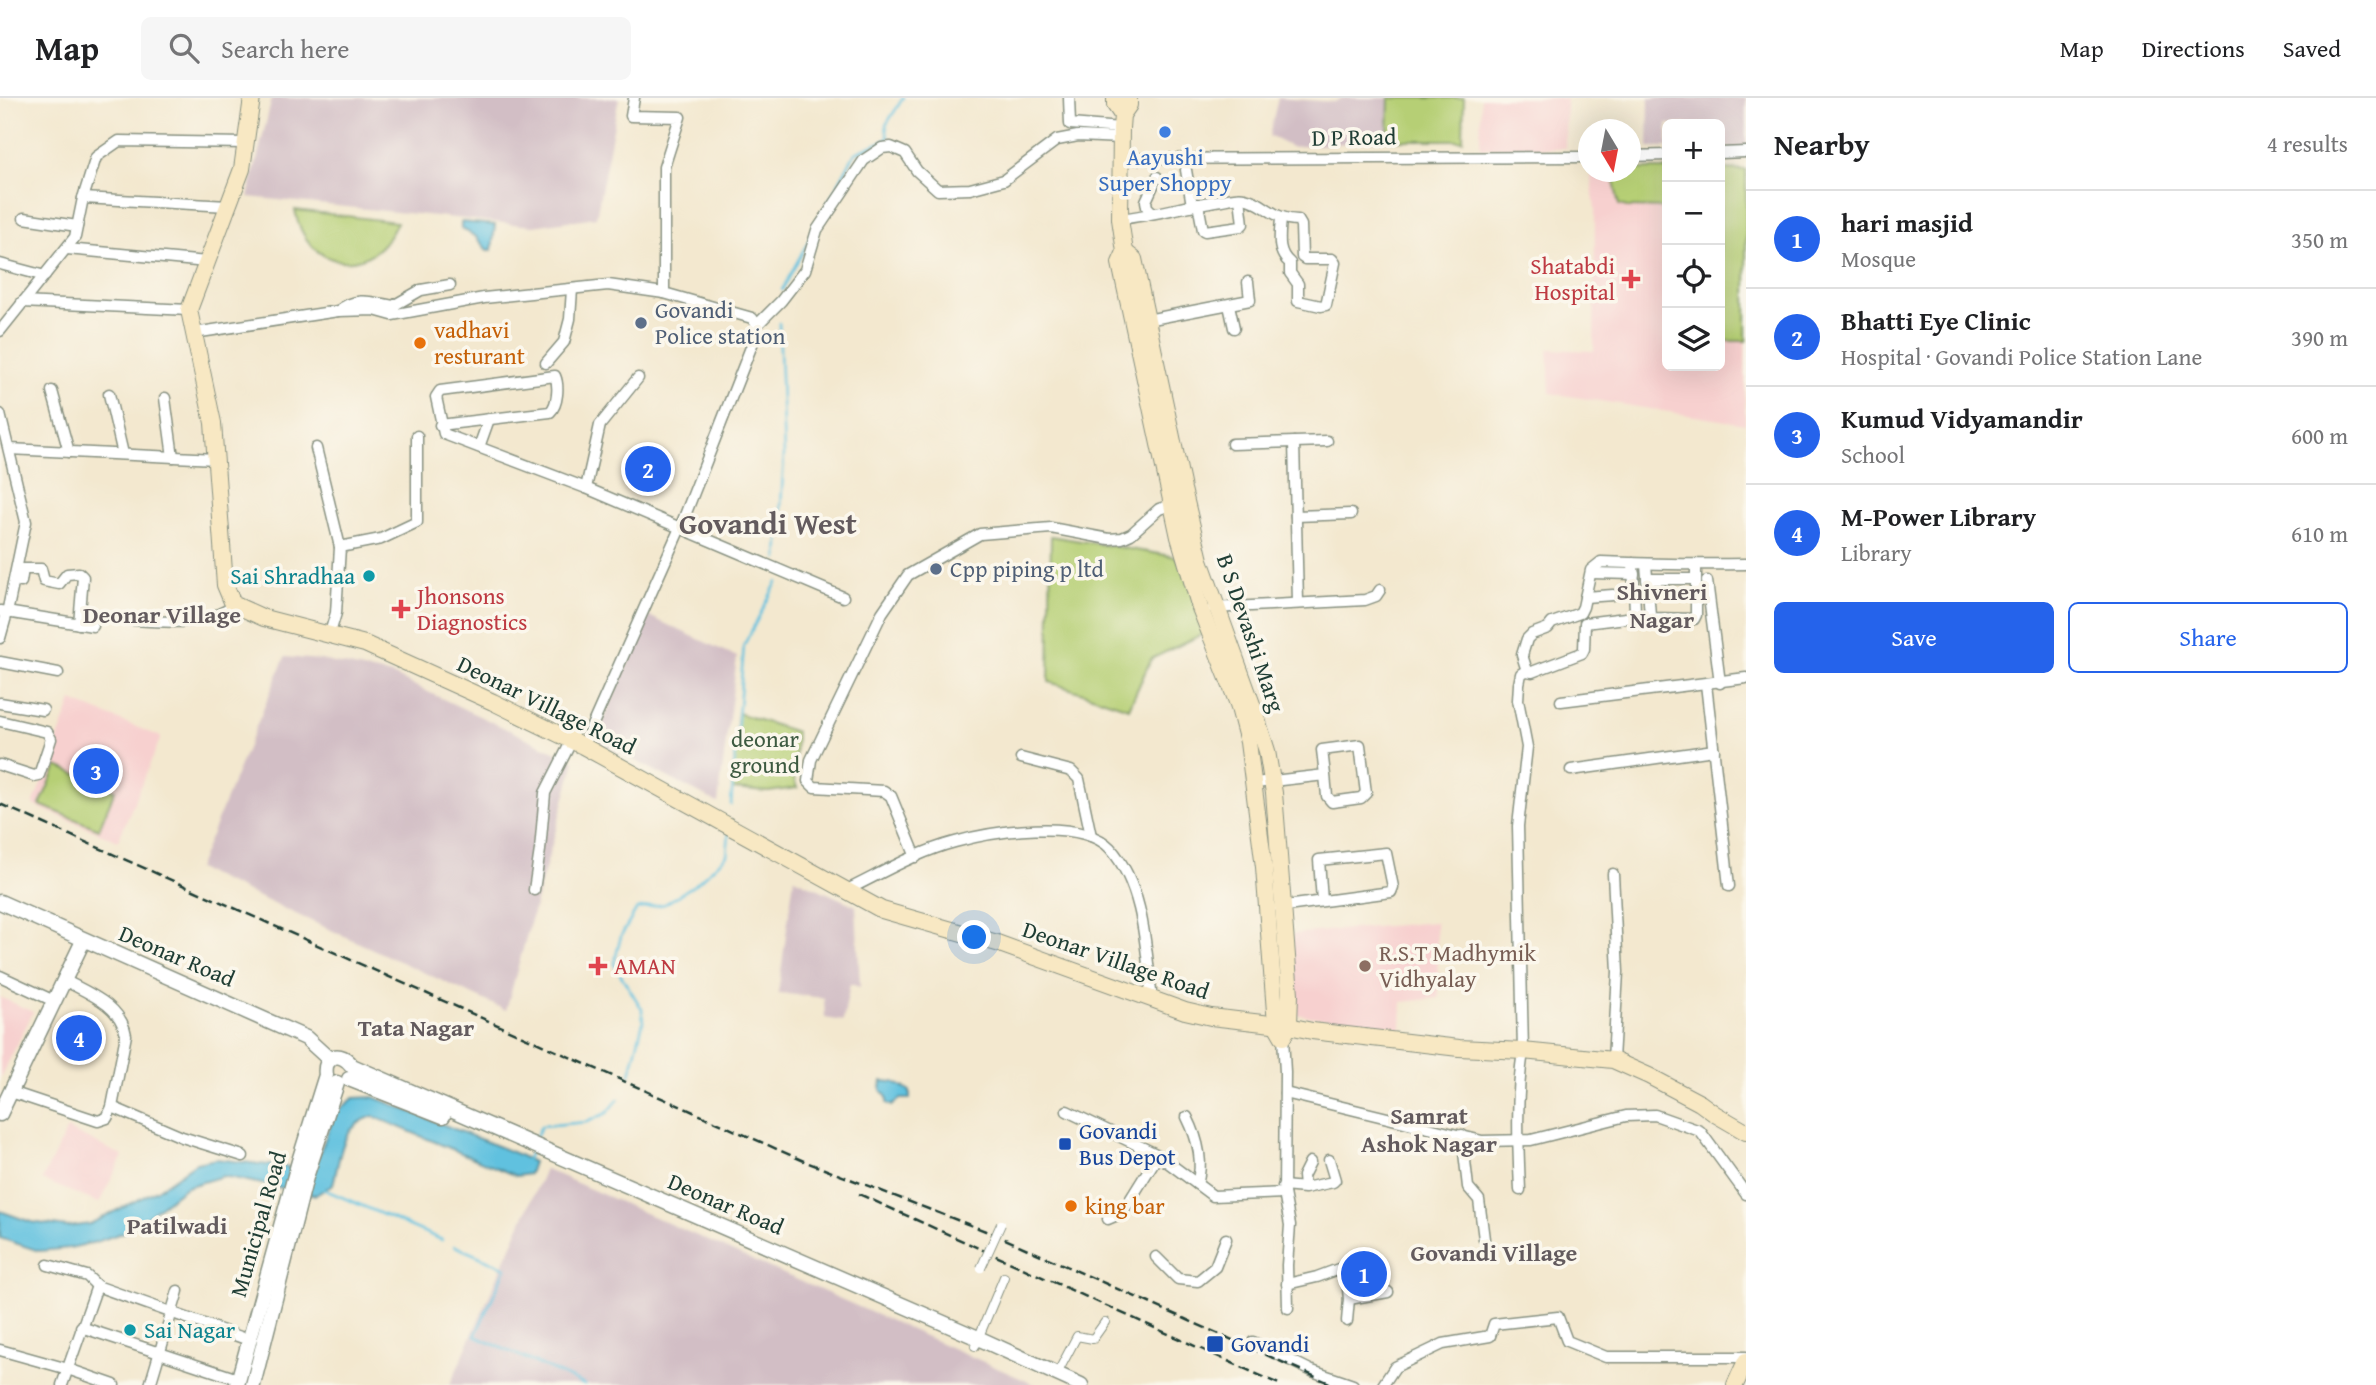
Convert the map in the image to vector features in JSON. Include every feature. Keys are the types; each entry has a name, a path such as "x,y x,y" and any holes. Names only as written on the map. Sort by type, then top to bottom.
{"main road":[{"path":"235,605 225,585 213,423 189,310 242,169 252,98"},
{"name":"B S Devashi Marg","path":"1115,98 1121,127 1120,219 1125,251 1120,263 1178,503 1200,608 1238,704 1248,742 1255,783 1266,909 1282,994"},
{"name":"B S Devashi Marg","path":"1121,127 1129,98"},
{"name":"B S Devashi Marg","path":"1125,251 1134,259 1147,320 1178,503 1218,607 1267,751 1283,906 1283,1029"},
{"name":"Deonar Village Road","path":"235,605 264,618 365,644 493,702 577,743 882,910 997,943 1185,1011 1283,1029 1459,1048 1613,1060 1700,1103"},
{"path":"1700,1103 1746,1121"},
{"path":"1700,1103 1746,1132"},
{"path":"1735,1385 1746,1359"}],"street":[{"path":"634,98 631,116 680,117 664,167 664,293"},
{"path":"1069,98 1070,124 1121,127"},
{"path":"534,890 545,793 577,743 680,528 755,337 757,325 781,301 805,270 817,230 864,160 882,148 891,147 905,153 917,171 938,190 970,189 1004,180 1057,140 1121,127"},
{"path":"0,331 5,316 22,302 75,237 83,198 96,157 119,142 245,143"},
{"path":"1725,153 1746,152"},
{"path":"1641,156 1662,155"},
{"name":"D P Road","path":"1120,159 1578,157"},
{"path":"1186,170 1203,230 1241,226 1240,198"},
{"path":"1153,213 1147,207 1146,201 1157,177"},
{"path":"83,198 228,206"},
{"path":"1120,219 1240,198 1281,218 1298,220 1301,225 1302,257 1332,259 1335,263 1326,305 1298,301 1298,284 1290,274 1290,263 1282,257 1280,250 1281,218"},
{"path":"24,218 78,226"},
{"path":"67,249 207,262"},
{"path":"0,264 45,276"},
{"path":"1147,320 1250,300 1248,282"},
{"path":"338,311 348,303 356,301 393,306 421,289 450,285"},
{"path":"194,334 338,311 374,310 391,315 484,298 608,285 664,293 752,318 757,325"},
{"path":"546,363 564,342 570,318 572,289"},
{"path":"22,302 189,310"},
{"path":"1229,305 1234,328"},
{"path":"440,425 550,412 556,405 555,376 440,391 436,397 440,425 444,434 586,488 843,597"},
{"path":"586,488 600,425 638,378"},
{"path":"52,391 69,452"},
{"path":"109,394 123,454"},
{"path":"165,398 173,457"},
{"path":"0,414 26,522 0,638"},
{"path":"479,447 489,419"},
{"path":"340,547 381,539 417,522 417,436"},
{"path":"1294,442 1298,603"},
{"path":"1232,444 1327,442"},
{"path":"316,448 340,547 335,613 330,634"},
{"path":"9,449 216,459"},
{"path":"916,857 891,796 884,791 814,786 808,781 811,760 882,613 908,575 980,534 1051,528 1109,539 1122,538 1131,534 1159,509 1178,503"},
{"path":"1296,516 1351,514"},
{"path":"1527,670 1532,672 1582,653 1585,597 1591,570 1601,562 1634,569 1650,564 1746,564"},
{"path":"1650,564 1650,615 1653,618 1694,619 1702,580"},
{"path":"1696,565 1702,580 1720,683"},
{"path":"18,597 23,569 41,569 46,583 59,584 67,574 79,573 83,577 79,624"},
{"path":"1527,670 1522,655 1532,634 1548,628 1559,619 1634,617 1634,569"},
{"path":"1651,579 1702,580"},
{"path":"1200,608 1365,600 1376,596 1380,590"},
{"path":"1585,597 1613,595"},
{"path":"118,619 158,622 203,619 223,614 235,605"},
{"path":"4,612 93,626"},
{"path":"0,662 58,673"},
{"path":"1520,1190 1517,1140 1523,1051 1518,826 1527,747 1518,700 1518,684 1521,674 1527,670"},
{"path":"1561,701 1746,678"},
{"path":"1706,684 1728,886"},
{"path":"0,703 43,710"},
{"path":"0,721 47,732 51,739 39,775 34,776 0,765"},
{"path":"1360,745 1365,796 1332,802 1327,796 1325,775 1322,750 1360,745"},
{"path":"1571,770 1714,750"},
{"path":"1021,758 1071,771 1079,779 1091,836"},
{"path":"1255,783 1325,775"},
{"path":"847,890 954,842 1014,831 1063,831 1091,836 1109,847 1127,875 1143,921 1152,1000"},
{"path":"1266,909 1391,892 1394,887 1386,853 1319,860 1322,901"},
{"path":"1613,874 1618,972 1613,1060"},
{"name":"Deonar Road","path":"0,902 306,1038 330,1059 343,1057 341,1076 382,1086 565,1162 1059,1380 1081,1385"},
{"path":"0,1114 83,941"},
{"path":"0,976 54,1000"},
{"path":"11,1092 98,1121 107,1118 112,1107 125,1035 122,1021 104,1002 64,980"},
{"name":"B S Devashi Marg","path":"1283,1029 1283,1170 1290,1225 1288,1308"},
{"name":"Municipal Road","path":"238,1382 303,1169 341,1076 326,1067 330,1059"},
{"path":"1285,1093 1482,1141 1531,1140 1626,1116 1655,1115 1700,1131 1746,1194"},
{"path":"112,1107 182,1137 243,1156"},
{"path":"1067,1111 1158,1155 1213,1196 1284,1190 1335,1180 1329,1160"},
{"path":"1187,1117 1200,1151 1196,1184"},
{"path":"1462,1135 1468,1187 1479,1200 1484,1239"},
{"path":"1108,1219 1122,1213 1158,1155"},
{"path":"1283,1170 1308,1166 1303,1179 1304,1187"},
{"name":"Municipal Road","path":"253,1385 295,1197"},
{"path":"981,1268 1001,1224"},
{"path":"1156,1257 1178,1279 1198,1281 1215,1267 1226,1239"},
{"path":"48,1265 87,1276 97,1286 249,1340"},
{"path":"1287,1284 1317,1278 1344,1267 1349,1284 1347,1321"},
{"path":"977,1342 1004,1278"},
{"path":"62,1385 97,1286"},
{"path":"150,1385 178,1291"},
{"path":"1349,1299 1388,1292"},
{"path":"1383,1385 1395,1367 1443,1344 1490,1336 1494,1324 1558,1317 1567,1341 1606,1357 1746,1359"},
{"path":"1059,1380 1077,1336 1093,1339 1105,1322"},
{"path":"82,1327 238,1382"},
{"path":"1253,1342 1311,1371 1353,1385"},
{"path":"0,1350 114,1385"}],"shaded area":[{"path":"272,98 619,98 596,217 533,226 248,197"},
{"path":"1278,98 1334,102 1343,98 1389,98 1388,140 1291,147 1269,136"},
{"path":"1481,98 1566,98 1565,148 1480,148"},
{"path":"1649,98 1746,98 1746,148 1725,148 1725,119 1662,119 1662,147 1648,147"},
{"name":"Shatabdi Hospital","path":"1641,169 1662,169 1662,371 1725,371 1725,169 1746,170 1745,424 1550,393 1548,349 1594,351 1595,209 1591,182 1641,182"},
{"path":"649,616 737,657 718,803 595,740"},
{"path":"285,657 320,660 392,675 575,761 506,1010 197,869"},
{"path":"72,701 161,737 118,841 33,805"},
{"path":"794,878 856,906 860,987 850,984 843,1021 825,1018 824,998 778,993"},
{"name":"R.S.T Madhymik Vidhyalay","path":"1436,922 1439,998 1402,1002 1401,1029 1294,1014 1292,934"},
{"path":"0,997 33,1012 0,1079"},
{"path":"67,1129 123,1156 99,1203 42,1180"},
{"path":"545,1169 1036,1385 450,1385"}],"green space":[{"path":"1389,98 1464,98 1463,140 1388,140"},
{"path":"1641,169 1662,169 1662,208 1619,205 1614,182 1641,182"},
{"path":"1725,169 1746,170 1746,341 1725,341"},
{"path":"295,210 397,222 386,241 372,253 357,260 341,261 326,256 312,246 302,231"},
{"path":"1051,536 1177,557 1211,630 1151,659 1129,708 1049,682"},
{"name":"deonar ground","path":"738,713 796,732 795,766 789,769 794,771 797,788 768,792 732,789"},
{"path":"57,766 115,790 99,829 40,805"}],"water":[{"path":"461,222 495,225 492,250 487,250 476,237 461,228"},
{"path":"882,1081 894,1082 910,1091 910,1099 900,1099 892,1106 887,1103 887,1097 881,1090"},
{"path":"374,1097 517,1154 533,1162 529,1174 516,1176 373,1116 362,1121 348,1134 333,1184 316,1195 223,1176 186,1187 127,1231 96,1242 39,1251 0,1238 0,1211 31,1222 67,1227 90,1224 157,1190 196,1163 216,1159 313,1170 335,1113 354,1098"}],"waterway":[{"path":"824,211 855,153 888,139 886,125 903,98"},
{"path":"782,290 810,238"},
{"path":"778,559 784,455 779,323"},
{"path":"731,805 744,645 777,582"},
{"path":"630,1074 643,1022 642,1009 614,964 621,936 637,909 665,904 697,883 727,855 729,832"},
{"path":"535,1139 541,1126 587,1122 607,1113 619,1099"},
{"path":"525,1162 530,1153"},
{"path":"323,1189 442,1240"},
{"path":"455,1246 506,1268 475,1336 585,1385"}],"railway":[{"path":"0,804 806,1162 996,1235 1334,1385"},
{"path":"859,1194 1281,1385"}],"place":[{"name":"Aayushi Super Shoppy","path":"1165,132"},
{"name":"Shatabdi Hospital","path":"1631,279"},
{"name":"Govandi Police station","path":"641,323"},
{"name":"vadhavi resturant","path":"420,343"},
{"name":"Bhatti Eye Clinic","path":"648,469"},
{"name":"Cpp piping p ltd","path":"936,569"},
{"name":"Sai Shradhaa","path":"369,576"},
{"name":"Jhonsons Diagnostics","path":"401,609"},
{"name":"Kumud Vidyamandir","path":"96,771"},
{"name":"AMAN","path":"598,966"},
{"name":"R.S.T Madhymik Vidhyalay","path":"1365,966"},
{"name":"M-Power Library","path":"79,1038"},
{"name":"Govandi Bus Depot","path":"1065,1144"},
{"name":"king bar","path":"1071,1206"},
{"name":"hari masjid","path":"1364,1274"},
{"name":"Sai Nagar","path":"130,1330"},
{"name":"Govandi","path":"1215,1344"}],"district":[{"name":"Govandi West","path":"768,524"},
{"name":"Shivneri Nagar","path":"1662,606"},
{"name":"Deonar Village","path":"162,615"},
{"name":"Tata Nagar","path":"416,1028"},
{"name":"Samrat Ashok Nagar","path":"1429,1130"},
{"name":"Patilwadi","path":"177,1226"},
{"name":"Govandi Village","path":"1494,1253"}]}
